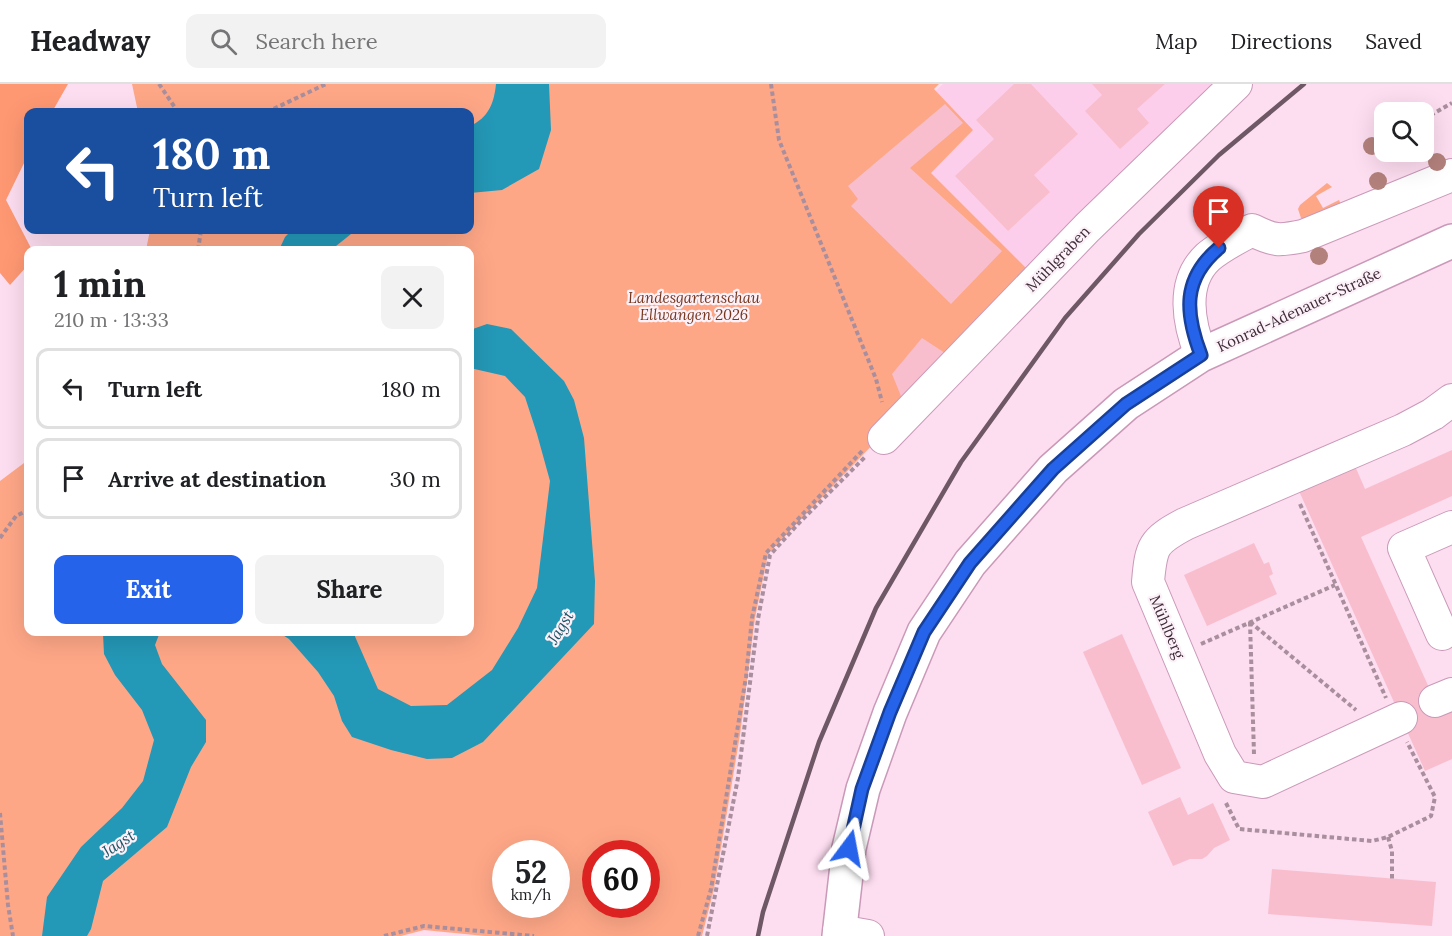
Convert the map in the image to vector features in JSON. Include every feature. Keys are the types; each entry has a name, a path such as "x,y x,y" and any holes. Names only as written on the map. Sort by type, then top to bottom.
{"main road":[{"name":"Konrad-Adenauer-Straße","path":"849,934 849,848 862,789 890,712 924,632 970,563 1053,469 1126,404 1201,355 1452,240"}],"street":[{"name":"Mühlgraben","path":"884,433 1088,228 1236,84"},
{"path":"1201,355 1190,321 1191,286 1196,273 1206,259 1219,248 1252,230 1271,239 1304,236 1452,176"},
{"name":"Mühlberg","path":"1255,782 1234,777 1220,754 1148,582 1150,554 1162,536 1185,524 1403,430 1433,414 1452,400"},
{"path":"1448,640 1404,548 1452,527"},
{"path":"1255,782 1263,782 1390,723"}],"path":[{"path":"159,84 175,108"},
{"path":"275,108 326,84"},
{"path":"707,936 738,778 758,619 770,555 884,433 884,408 876,379 779,140 771,84"},
{"path":"1434,113 1452,103"},
{"path":"698,936 711,889 746,677 753,618 766,552 884,433"},
{"path":"0,538 16,516 24,512"},
{"path":"1178,654 1335,585"},
{"path":"1250,622 1359,713 1390,723"},
{"path":"1250,622 1255,782"},
{"path":"0,813 13,936"},
{"path":"1388,837 1392,852 1392,879"},
{"path":"384,936 424,926 534,936"}],"shaded area":[{"path":"0,84 68,84 54,108 24,108 24,163 6,200 30,246 24,246 24,269 10,285 0,273"},
{"path":"943,84 1223,84 966,339 837,181"}],"green space":[{"name":"Landesgartenschau Ellwangen 2026","path":"132,84 939,84 934,89 973,130 931,173 1034,276 768,554 755,618 740,735 714,889 702,936 485,936 424,930 401,936 0,936 0,481 24,463 24,636 474,636 474,246 147,246 149,234 474,234 474,108 137,108"},
{"path":"1327,183 1332,187 1316,196 1323,208 1339,200 1341,205 1305,220 1301,218 1298,209 1300,205"}],"water":[{"path":"496,84 549,84 551,130 539,169 502,190 474,193 474,124 486,114 494,98"},
{"path":"288,234 351,234 336,246 281,246"},
{"name":"Jagst","path":"487,324 511,329 564,381 574,400 584,438 595,581 594,624 483,742 452,758 427,759 352,737 342,721 334,696 318,672 284,636 355,636 378,689 411,706 447,705 492,670 518,628 537,588 550,481 525,397 505,376 474,369 474,329"},
{"name":"Jagst","path":"103,636 158,636 155,645 162,664 206,720 206,742 191,767 167,827 103,881 91,929 87,936 42,936 47,897 81,847 122,808 143,781 154,740 142,710 115,675 104,654"}],"building":[{"path":"1014,84 1031,84 1078,134 1034,175 1050,192 1008,231 955,176 994,139 976,120"},
{"path":"1092,84 1165,84 1137,109 1149,123 1120,149 1085,111 1102,95"},
{"path":"945,104 963,123 910,168 1002,251 951,304 851,206 858,199 848,186"},
{"path":"922,338 948,355 903,401 892,374"},
{"path":"1452,450 1452,496 1361,537 1440,712 1452,707 1452,759 1425,771 1299,491 1355,466 1365,489"},
{"path":"1254,543 1264,564 1269,562 1273,574 1269,576 1277,594 1207,626 1184,575"},
{"path":"1122,634 1181,768 1142,785 1083,652"},
{"path":"1180,797 1188,815 1213,803 1230,840 1214,848 1202,859 1190,859 1173,866 1148,812"},
{"path":"1272,869 1436,882 1432,926 1268,914"}],"railway":[{"path":"758,936 763,912 819,742 876,608 961,462 1065,318 1139,234 1219,155 1304,84"}],"route":[{"path":"849,848 862,789 890,712 924,632 970,563 1053,469 1126,404 1201,355 1190,321 1191,286 1196,273 1206,259 1219,248"}]}
